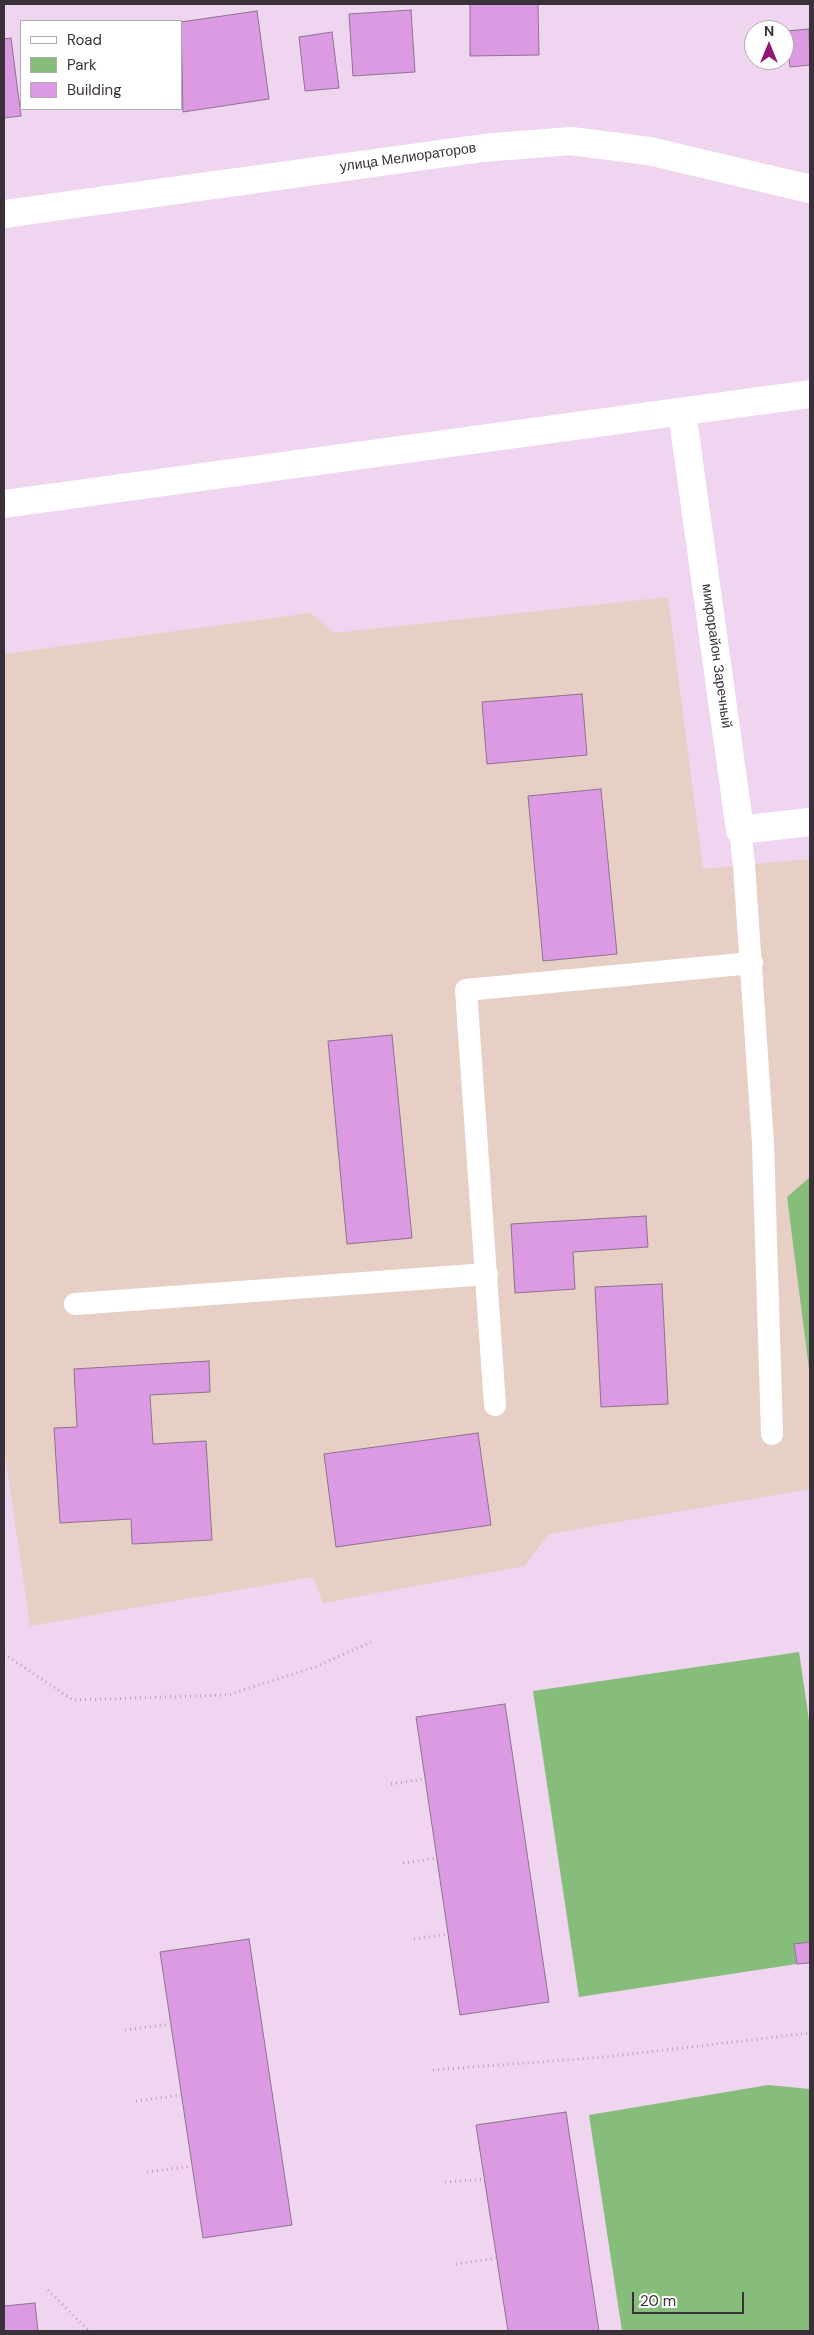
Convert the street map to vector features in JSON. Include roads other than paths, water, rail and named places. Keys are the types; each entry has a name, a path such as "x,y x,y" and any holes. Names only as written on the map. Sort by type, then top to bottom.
{"street":[{"name":"улица Мелиораторов","path":"4,214 483,148 571,141 649,151 810,188"},
{"path":"4,504 810,394"},
{"name":"микрорайон Заречный","path":"682,412 740,830"},
{"path":"740,830 810,822"}],"lane":[{"path":"740,830 752,963 763,1144 772,1434"},
{"path":"495,1405 466,990 752,963"},
{"path":"75,1304 487,1274"}]}
